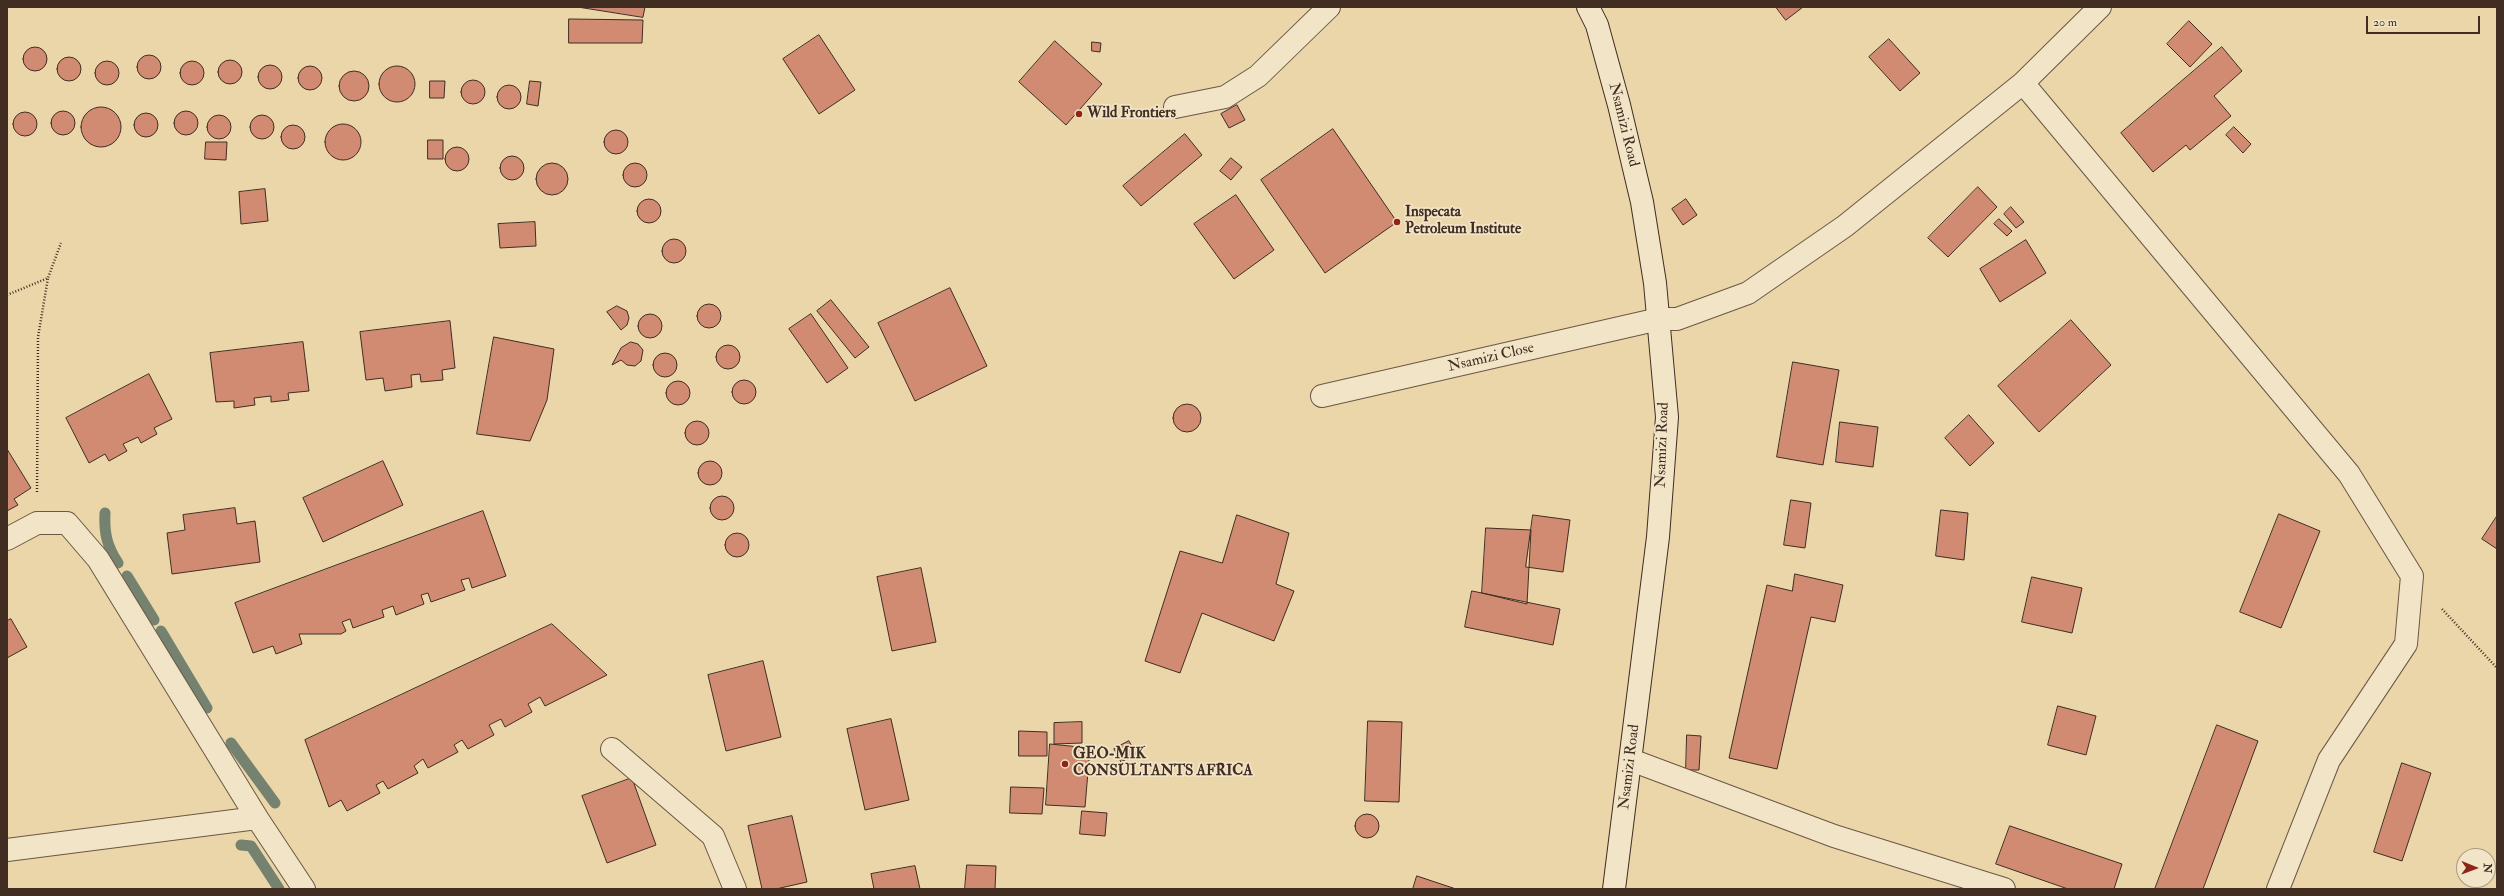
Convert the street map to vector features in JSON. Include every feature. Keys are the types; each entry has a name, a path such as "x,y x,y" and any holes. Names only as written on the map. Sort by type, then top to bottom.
{"street":[{"path":"1175,107 1225,97 1258,76 1329,7"},
{"name":"Nsamizi Road","path":"1588,7 1597,25 1619,105 1642,202 1659,319 1667,418 1658,537 1614,889"},
{"name":"Nsamizi Close","path":"1322,396 1659,319 1677,319 1748,293 1845,226 2023,83 2100,7"},
{"path":"2023,83 2349,474 2412,576 2406,644 2329,760 2278,889"},
{"path":"7,539 37,523 67,523 98,559 257,818 304,889"},
{"path":"612,749 713,836 735,889"},
{"path":"1631,760 1834,836 2004,889"},
{"path":"7,850 257,818"}],"path":[{"path":"37,523 38,337 48,278 61,243"},
{"path":"7,295 48,278"},
{"path":"2412,576 2497,668"}],"building":[{"path":"578,7 645,7 643,17"},
{"path":"1776,7 1803,7 1786,20"},
{"path":"569,19 643,20 642,43 569,43"},
{"path":"2189,21 2212,44 2190,67 2167,44"},
{"path":"819,35 855,90 819,114 783,59"},
{"path":"1889,39 1920,73 1900,91 1869,57"},
{"path":"1055,41 1102,84 1066,125 1019,82"},
{"path":"1092,42 1101,43 1100,52 1092,51"},
{"path":"35,47 40,48 46,54 46,64 40,70 35,71 30,70 24,64 23,59 24,54 30,48"},
{"path":"2222,47 2242,71 2214,96 2231,116 2190,150 2186,145 2153,172 2121,133"},
{"path":"149,55 154,56 160,62 160,72 154,78 149,79 144,78 138,72 137,67 138,62 144,56"},
{"path":"69,57 78,60 81,69 78,78 69,81 60,78 57,69 60,60"},
{"path":"230,60 235,61 241,67 241,77 235,83 230,84 225,83 219,77 218,72 219,67 225,61"},
{"path":"107,61 112,62 118,68 118,78 112,84 107,85 102,84 96,78 95,73 96,68 102,62"},
{"path":"192,61 197,62 203,68 203,78 197,84 192,85 187,84 181,78 180,73 181,68 187,62"},
{"path":"270,65 275,66 281,72 281,82 275,88 270,89 265,88 259,82 258,77 259,72 265,66"},
{"path":"310,66 319,69 322,78 319,87 310,90 301,87 298,78 301,69"},
{"path":"401,66 410,71 414,77 414,91 410,97 401,102 393,102 384,97 380,91 379,80 384,71 390,67"},
{"path":"354,71 360,72 368,80 368,92 360,100 354,101 348,100 340,92 339,86 340,80 348,72"},
{"path":"473,80 478,81 484,87 484,97 478,103 473,104 468,103 462,97 461,92 462,87 468,81"},
{"path":"430,81 445,81 444,98 430,98"},
{"path":"530,81 541,82 538,106 527,104"},
{"path":"509,85 514,86 520,92 520,102 514,108 509,109 504,108 498,102 497,97 498,92 504,86"},
{"path":"1237,105 1245,120 1229,128 1221,114"},
{"path":"105,107 112,110 118,116 121,127 120,135 112,144 105,147 97,147 90,144 82,135 81,123 84,116 93,108"},
{"path":"63,111 68,112 74,118 74,128 68,134 63,135 58,134 52,128 51,123 52,118 58,112"},
{"path":"186,111 191,112 197,118 197,128 191,134 186,135 181,134 175,128 174,123 175,118 181,112"},
{"path":"25,112 30,113 36,119 36,129 30,135 25,136 20,135 14,129 13,124 14,119 20,113"},
{"path":"146,113 151,114 157,120 157,130 151,136 146,137 141,136 135,130 134,125 135,120 141,114"},
{"path":"219,115 224,116 230,122 230,132 224,138 219,139 214,138 208,132 207,127 208,122 214,116"},
{"path":"262,115 271,118 274,127 271,136 262,139 253,136 250,127 253,118"},
{"path":"343,124 353,127 358,132 361,142 358,152 353,157 343,160 333,157 328,152 325,142 328,132 333,127"},
{"path":"293,125 302,128 305,137 302,146 293,149 284,146 281,137 284,128"},
{"path":"2234,127 2251,144 2243,153 2226,135"},
{"path":"1333,129 1397,222 1325,273 1261,180"},
{"path":"616,130 621,131 627,137 627,147 621,153 616,154 611,153 605,147 604,142 605,137 611,131"},
{"path":"1185,134 1202,155 1141,206 1123,186"},
{"path":"428,140 443,140 443,159 428,159"},
{"path":"206,142 227,142 226,160 205,159"},
{"path":"457,147 466,150 469,159 466,168 457,171 448,168 445,159 448,150"},
{"path":"512,156 517,157 523,163 523,173 517,179 512,180 507,179 501,173 500,168 501,163 507,157"},
{"path":"1231,158 1242,167 1231,180 1220,171"},
{"path":"549,163 555,163 565,170 568,179 567,185 561,192 555,195 549,195 539,188 536,182 536,176 543,166"},
{"path":"635,163 640,164 646,170 646,180 640,186 635,187 630,186 624,180 623,175 624,170 630,164"},
{"path":"1978,187 1997,207 1948,257 1928,238"},
{"path":"265,189 268,221 241,224 239,192"},
{"path":"1236,195 1274,250 1234,279 1194,224"},
{"path":"649,199 654,200 660,206 660,216 654,222 649,223 644,222 638,216 637,211 638,206 644,200"},
{"path":"1686,199 1697,215 1683,225 1672,209"},
{"path":"2011,207 2024,222 2016,228 2004,214"},
{"path":"1999,219 2012,231 2007,236 1994,224"},
{"path":"535,222 536,246 500,248 498,224"},
{"path":"674,239 679,240 685,246 685,256 679,262 674,263 669,262 663,256 662,251 663,246 669,240"},
{"path":"2026,240 2046,273 2000,302 1980,269"},
{"path":"950,288 987,366 915,401 878,323"},
{"path":"831,300 869,347 855,358 817,311"},
{"path":"709,304 714,305 720,311 720,321 714,327 709,328 704,327 698,321 697,316 698,311 704,305"},
{"path":"617,306 627,311 629,318 627,325 621,330 607,312"},
{"path":"650,314 655,315 661,321 661,331 655,337 650,338 645,337 639,331 638,326 639,321 645,315"},
{"path":"811,314 848,368 827,383 789,329"},
{"path":"2071,320 2111,365 2039,432 1998,386"},
{"path":"450,321 455,368 442,370 443,380 421,382 420,374 411,375 412,387 385,391 383,378 366,380 360,332"},
{"path":"494,337 554,349 547,400 530,441 477,434"},
{"path":"303,342 309,391 288,393 289,400 271,402 271,396 254,398 255,405 234,408 234,401 216,402 210,353"},
{"path":"631,342 638,344 643,350 641,361 635,366 627,365 621,360 612,365 621,348"},
{"path":"728,345 733,346 739,352 739,362 733,368 728,369 723,368 717,362 716,357 717,352 723,346"},
{"path":"665,353 670,354 676,360 676,370 670,376 665,377 660,376 654,370 653,365 654,360 660,354"},
{"path":"1793,362 1839,370 1823,465 1777,457"},
{"path":"149,374 172,419 154,428 157,434 141,443 138,437 123,444 127,451 109,461 105,454 89,463 66,418"},
{"path":"744,380 749,381 755,387 755,397 749,403 744,404 739,403 733,397 732,392 733,387 739,381"},
{"path":"678,381 683,382 689,388 689,398 683,404 678,405 673,404 667,398 666,393 667,388 673,382"},
{"path":"1187,404 1197,408 1201,418 1197,428 1187,432 1177,428 1173,418 1177,408"},
{"path":"1969,415 1994,443 1970,466 1945,438"},
{"path":"697,421 702,422 708,428 708,438 702,444 697,445 692,444 686,438 685,433 686,428 692,422"},
{"path":"1840,422 1878,427 1873,467 1836,462"},
{"path":"7,449 31,488 14,499 18,505 7,511"},
{"path":"383,461 403,505 323,542 303,498"},
{"path":"710,461 719,464 722,473 719,482 710,485 701,482 698,473 701,464"},
{"path":"722,496 727,497 733,503 733,513 727,519 722,520 717,519 711,513 710,508 711,503 717,497"},
{"path":"1791,500 1811,503 1805,548 1784,545"},
{"path":"235,508 237,524 255,521 260,562 172,574 167,533 185,530 183,515"},
{"path":"1941,510 1968,513 1964,560 1936,556"},
{"path":"483,511 506,576 472,588 469,578 461,580 465,590 431,602 428,593 421,595 424,604 396,615 393,606 382,610 384,617 353,628 350,619 342,622 346,631 341,634 299,634 302,644 276,654 273,646 253,653 235,603"},
{"path":"2279,514 2320,531 2281,628 2240,612"},
{"path":"1237,515 1289,533 1276,584 1294,591 1274,641 1202,613 1180,673 1145,661 1180,551 1222,563"},
{"path":"1533,515 1570,520 1563,572 1526,567"},
{"path":"2497,516 2497,549 2482,539"},
{"path":"1486,528 1531,530 1527,604 1482,593"},
{"path":"737,533 742,534 748,540 748,550 742,556 737,557 732,556 726,550 725,545 726,540 732,534"},
{"path":"921,568 936,642 892,651 877,577"},
{"path":"1795,574 1843,585 1835,622 1811,617 1777,769 1729,758 1767,585 1792,591"},
{"path":"2032,577 2082,588 2072,633 2022,622"},
{"path":"1472,591 1560,609 1553,645 1465,627"},
{"path":"11,619 27,647 7,658 7,621"},
{"path":"552,624 607,675 545,706 540,697 528,704 532,712 505,727 501,719 489,725 494,735 468,749 462,740 454,745 458,752 428,768 423,759 414,766 418,773 388,789 383,781 376,785 380,793 347,811 341,800 329,807 305,740"},
{"path":"763,661 781,737 726,751 708,675"},
{"path":"2058,706 2096,716 2086,755 2048,745"},
{"path":"891,719 909,800 865,810 847,729"},
{"path":"1368,721 1402,722 1399,802 1365,801"},
{"path":"1082,722 1082,743 1054,744 1054,723"},
{"path":"2217,725 2258,741 2203,889 2155,889"},
{"path":"1019,731 1047,732 1047,756 1019,756"},
{"path":"1687,735 1701,736 1699,770 1686,770"},
{"path":"1129,741 1136,754 1121,762 1114,749"},
{"path":"1050,744 1090,748 1085,807 1046,805"},
{"path":"2402,763 2431,773 2402,861 2374,852"},
{"path":"632,778 656,845 607,863 582,796"},
{"path":"1011,787 1044,788 1042,814 1010,813"},
{"path":"1082,811 1107,813 1105,836 1080,834"},
{"path":"1367,814 1376,817 1379,826 1376,835 1367,838 1358,835 1355,826 1358,817"},
{"path":"792,816 807,882 776,889 762,889 748,826"},
{"path":"2010,826 2122,864 2114,889 2068,889 1996,864"},
{"path":"967,865 996,866 995,889 965,889"},
{"path":"915,866 920,889 874,889 871,874"},
{"path":"1417,876 1456,889 1413,889"}],"waterway":[{"path":"105,513 107,540 118,563"},
{"path":"127,576 154,620"},
{"path":"161,631 207,708"},
{"path":"231,743 275,803"},
{"path":"241,845 251,846 279,889"}],"place":[{"name":"Wild Frontiers","path":"1079,114"},
{"name":"Inspecata Petroleum Institute","path":"1397,222"},
{"name":"GEO-MIK CONSULTANTS AFRICA","path":"1065,764"}]}
